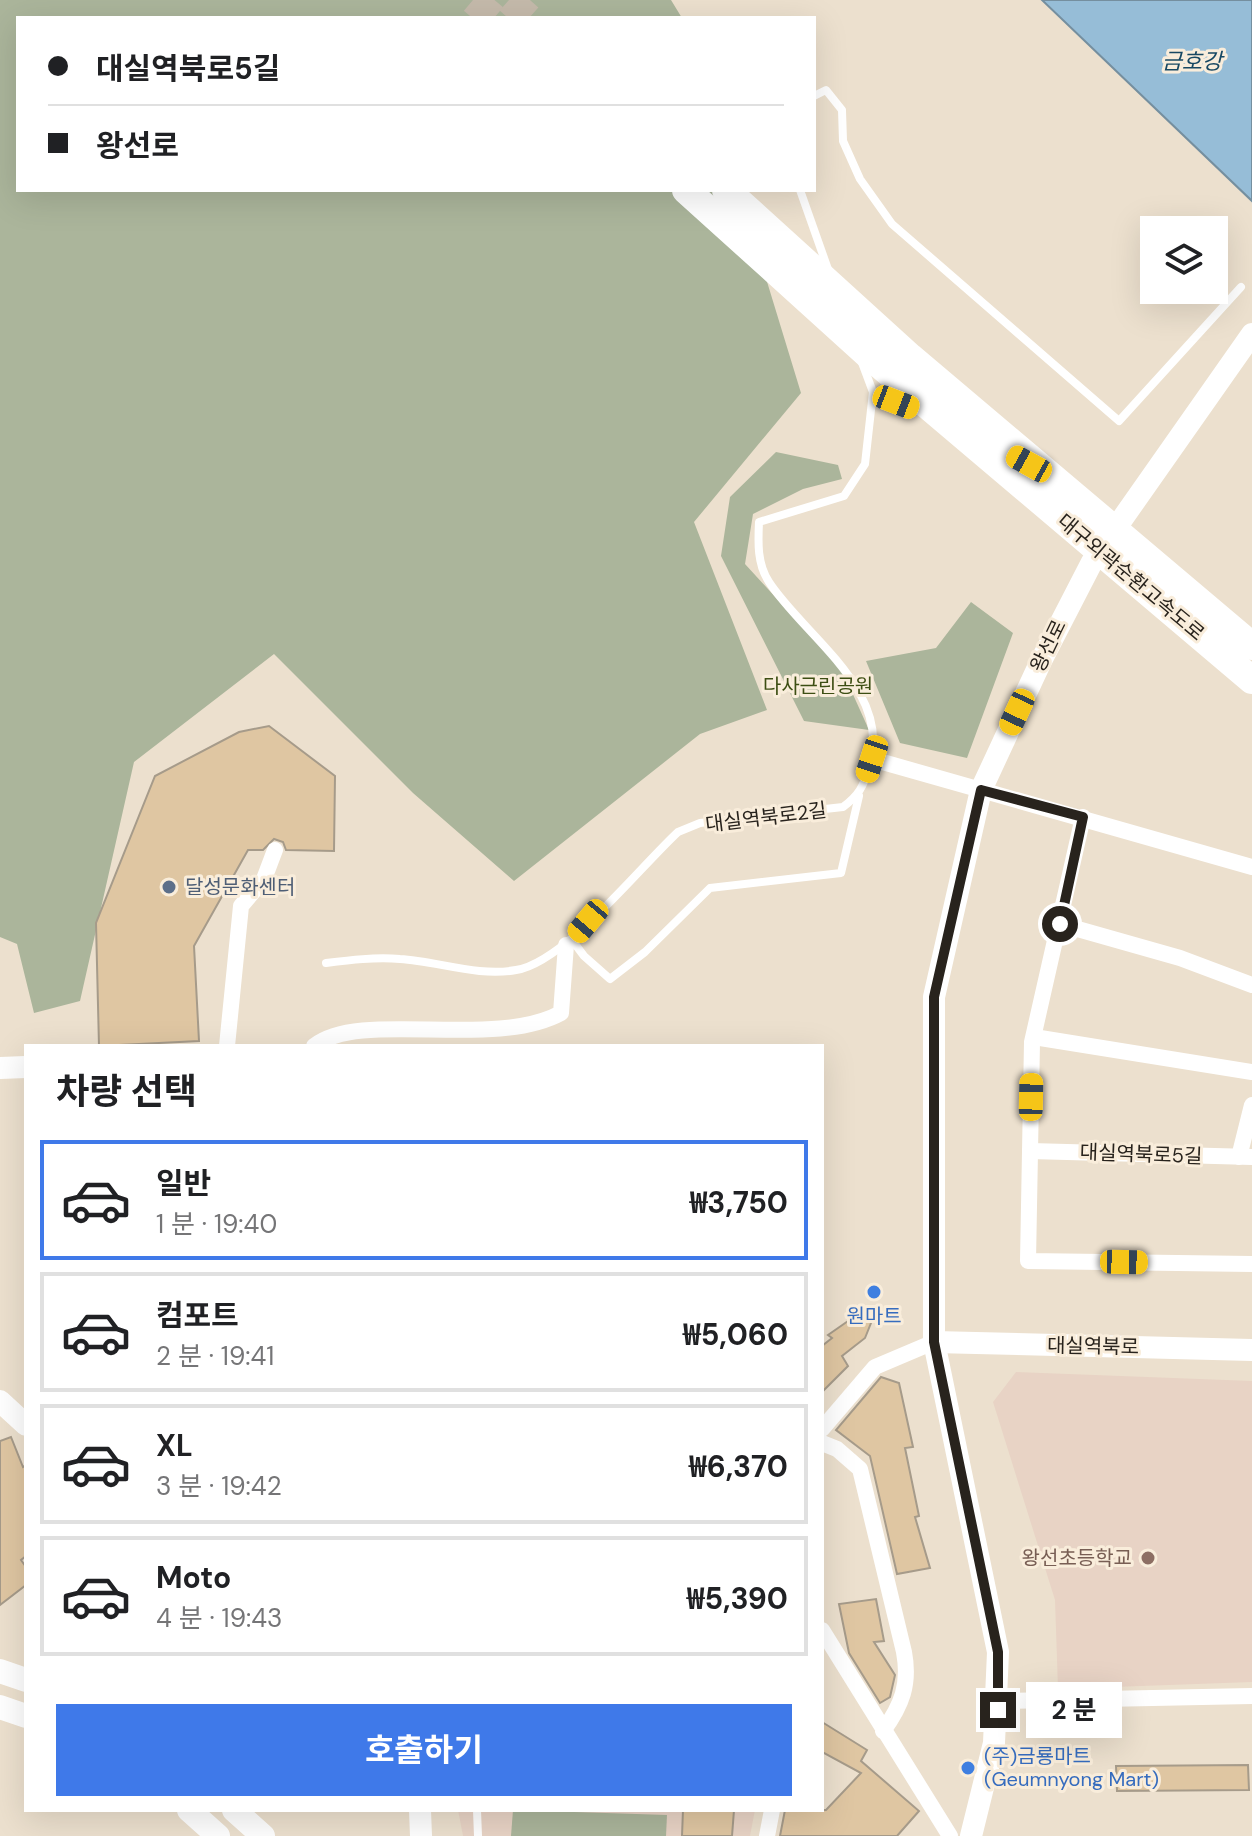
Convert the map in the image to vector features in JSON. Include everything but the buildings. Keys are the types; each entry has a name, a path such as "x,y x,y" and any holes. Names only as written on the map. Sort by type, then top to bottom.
{"highway":[{"name":"대구외곽순환고속도로","path":"693,192 725,201 1252,646"},
{"name":"대구외곽순환고속도로","path":"725,201 873,359 1252,680"}],"main road":[{"name":"왕선로","path":"971,1836 994,1743 998,1652 934,1342 934,997 981,790 1101,534 1130,504 1252,334"},
{"path":"0,1068 24,1067"},
{"name":"대실역북로","path":"934,1342 1252,1350"},
{"path":"0,1401 24,1423"},
{"path":"0,1671 24,1679"},
{"path":"0,1707 24,1715"},
{"path":"191,1812 218,1836"},
{"path":"236,1812 263,1836"},
{"path":"420,1812 421,1836"}],"street":[{"path":"872,759 1252,867"},
{"path":"1083,817 1034,1037 1028,1261 1252,1264"},
{"path":"227,1044 241,906 264,879 275,850"},
{"path":"1060,924 1180,958 1252,985"},
{"path":"317,1044 326,1037 347,1031 473,1032 542,1023 561,1013 569,943"},
{"path":"1034,1037 1252,1072"},
{"path":"1246,1157 1252,1105"},
{"name":"대실역북로5길","path":"1030,1151 1246,1157"},
{"path":"824,1427 875,1367 934,1342"},
{"path":"824,1444 837,1449 860,1469 904,1652 908,1672 904,1696 883,1731"},
{"path":"824,1633 950,1836"},
{"path":"998,1701 1252,1696"},
{"path":"767,1836 772,1812"}],"lane":[{"path":"816,95 826,90 842,110 843,141 860,179 892,224 1119,421 1241,287"},
{"path":"801,192 842,306"},
{"path":"847,320 873,392 865,464 844,496 759,522 758,551 767,580 837,657 849,676 875,741 872,759"},
{"path":"873,392 992,443"},
{"path":"1004,450 1029,464 1061,499"},
{"name":"대실역북로2길","path":"569,943 610,979 645,952 710,888 841,873 872,759"},
{"name":"대실역북로2길","path":"326,963 399,959 455,968 515,971 545,960 569,943 678,832 700,823 810,814 843,807 860,795"},
{"path":"477,1812 478,1836"}],"shaded area":[{"name":"왕선초등학교","path":"1016,1372 1252,1381 1252,1682 1058,1689 1055,1600 993,1402"},
{"path":"458,1812 755,1812 750,1836 463,1836"}],"green space":[{"path":"0,0 671,0 681,16 16,16 16,192 740,192 801,393 694,522 767,710 700,734 514,881 413,793 274,654 134,762 80,1001 34,1013 17,944 0,937"},
{"name":"다사근린공원","path":"776,452 838,465 842,479 803,489 753,514 745,564 842,670 869,730 804,721 721,556 730,497"},
{"path":"971,602 1013,633 967,758 900,743 866,661 936,648"},
{"path":"513,1812 667,1815 666,1836 511,1836"}],"water":[{"name":"금호강","path":"1042,0 1252,0 1252,201"}],"tunnel":[{"path":"473,0 492,16"},
{"path":"509,0 527,16"}],"place":[{"name":"달성문화센터","path":"169,887"},
{"name":"원마트","path":"874,1292"},
{"name":"왕선초등학교","path":"1148,1558"},
{"name":"(주)금룡마트 (Geumnyong Mart)","path":"968,1768"}],"route":[{"path":"998,1710 998,1652 989,1599 934,1342 934,997 981,790 1083,817 1060,924"}]}
